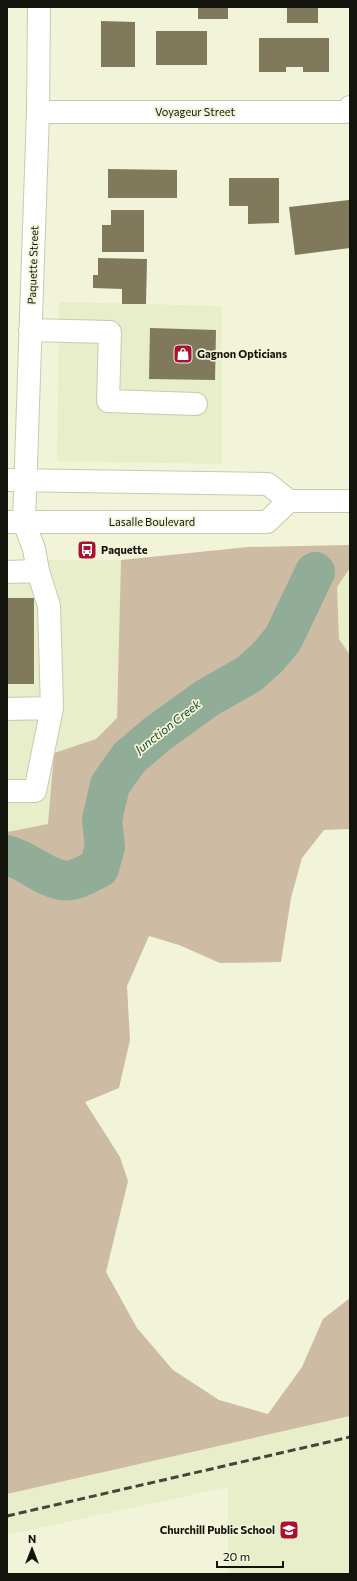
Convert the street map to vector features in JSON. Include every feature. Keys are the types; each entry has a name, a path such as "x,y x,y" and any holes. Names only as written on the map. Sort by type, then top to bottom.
{"street":[{"name":"Paquette Street","path":"16,522 16,480 30,330 38,112 39,7"},
{"name":"Voyageur Street","path":"38,112 346,112 350,107"},
{"path":"30,330 110,332 108,401 196,404"},
{"path":"16,480 268,484 289,501 350,500"},
{"name":"Lasalle Boulevard","path":"16,522 266,522 289,501"},
{"path":"7,792 35,791 52,708 49,606 38,571 34,549 16,522"},
{"path":"7,572 38,571"},
{"path":"7,709 52,708"}],"shaded area":[{"path":"59,302 222,306 222,464 57,461"},
{"path":"350,545 350,568 337,587 339,639 350,655 350,829 324,830 302,858 291,898 281,962 220,963 179,945 149,936 127,986 130,1040 119,1088 85,1102 120,1157 128,1181 106,1272 137,1328 173,1370 219,1400 268,1414 302,1367 323,1319 350,1298 350,1416 7,1494 7,832 48,824 54,753 96,739 117,718 121,560 248,547"},
{"path":"7,560 121,560 117,718 96,739 54,753 48,824 7,832"},
{"path":"350,568 350,655 339,639 337,587"},
{"path":"350,1416 350,1574 228,1574 228,1487 7,1535 7,1494"}],"building":[{"path":"198,7 228,7 228,19 198,19"},
{"path":"287,7 318,7 318,23 287,23"},
{"path":"101,21 135,22 135,67 101,67"},
{"path":"156,31 207,31 207,65 156,65"},
{"path":"259,38 329,38 329,72 303,72 303,67 286,67 286,72 259,72"},
{"path":"108,169 177,170 177,198 108,198"},
{"path":"229,178 279,178 279,223 248,224 248,206 229,206"},
{"path":"349,200 350,248 295,255 289,207"},
{"path":"111,210 144,210 144,252 102,252 102,225 111,225"},
{"path":"98,258 147,259 146,304 122,304 122,289 93,288 93,275 98,275"},
{"name":"Gagnon Opticians","path":"150,328 216,330 215,380 149,379"},
{"path":"7,598 34,598 34,684 7,684"}],"waterway":[{"name":"Junction Creek","path":"7,855 14,857 48,876 66,881 76,879 99,868 105,847 102,820 110,785 129,758 157,734 207,698 249,674 267,658 283,639 315,572"}],"railway":[{"path":"7,1516 350,1437"}],"place":[{"name":"Gagnon Opticians","path":"183,354"},
{"name":"Paquette","path":"87,550"},
{"name":"Churchill Public School","path":"289,1530"}]}
